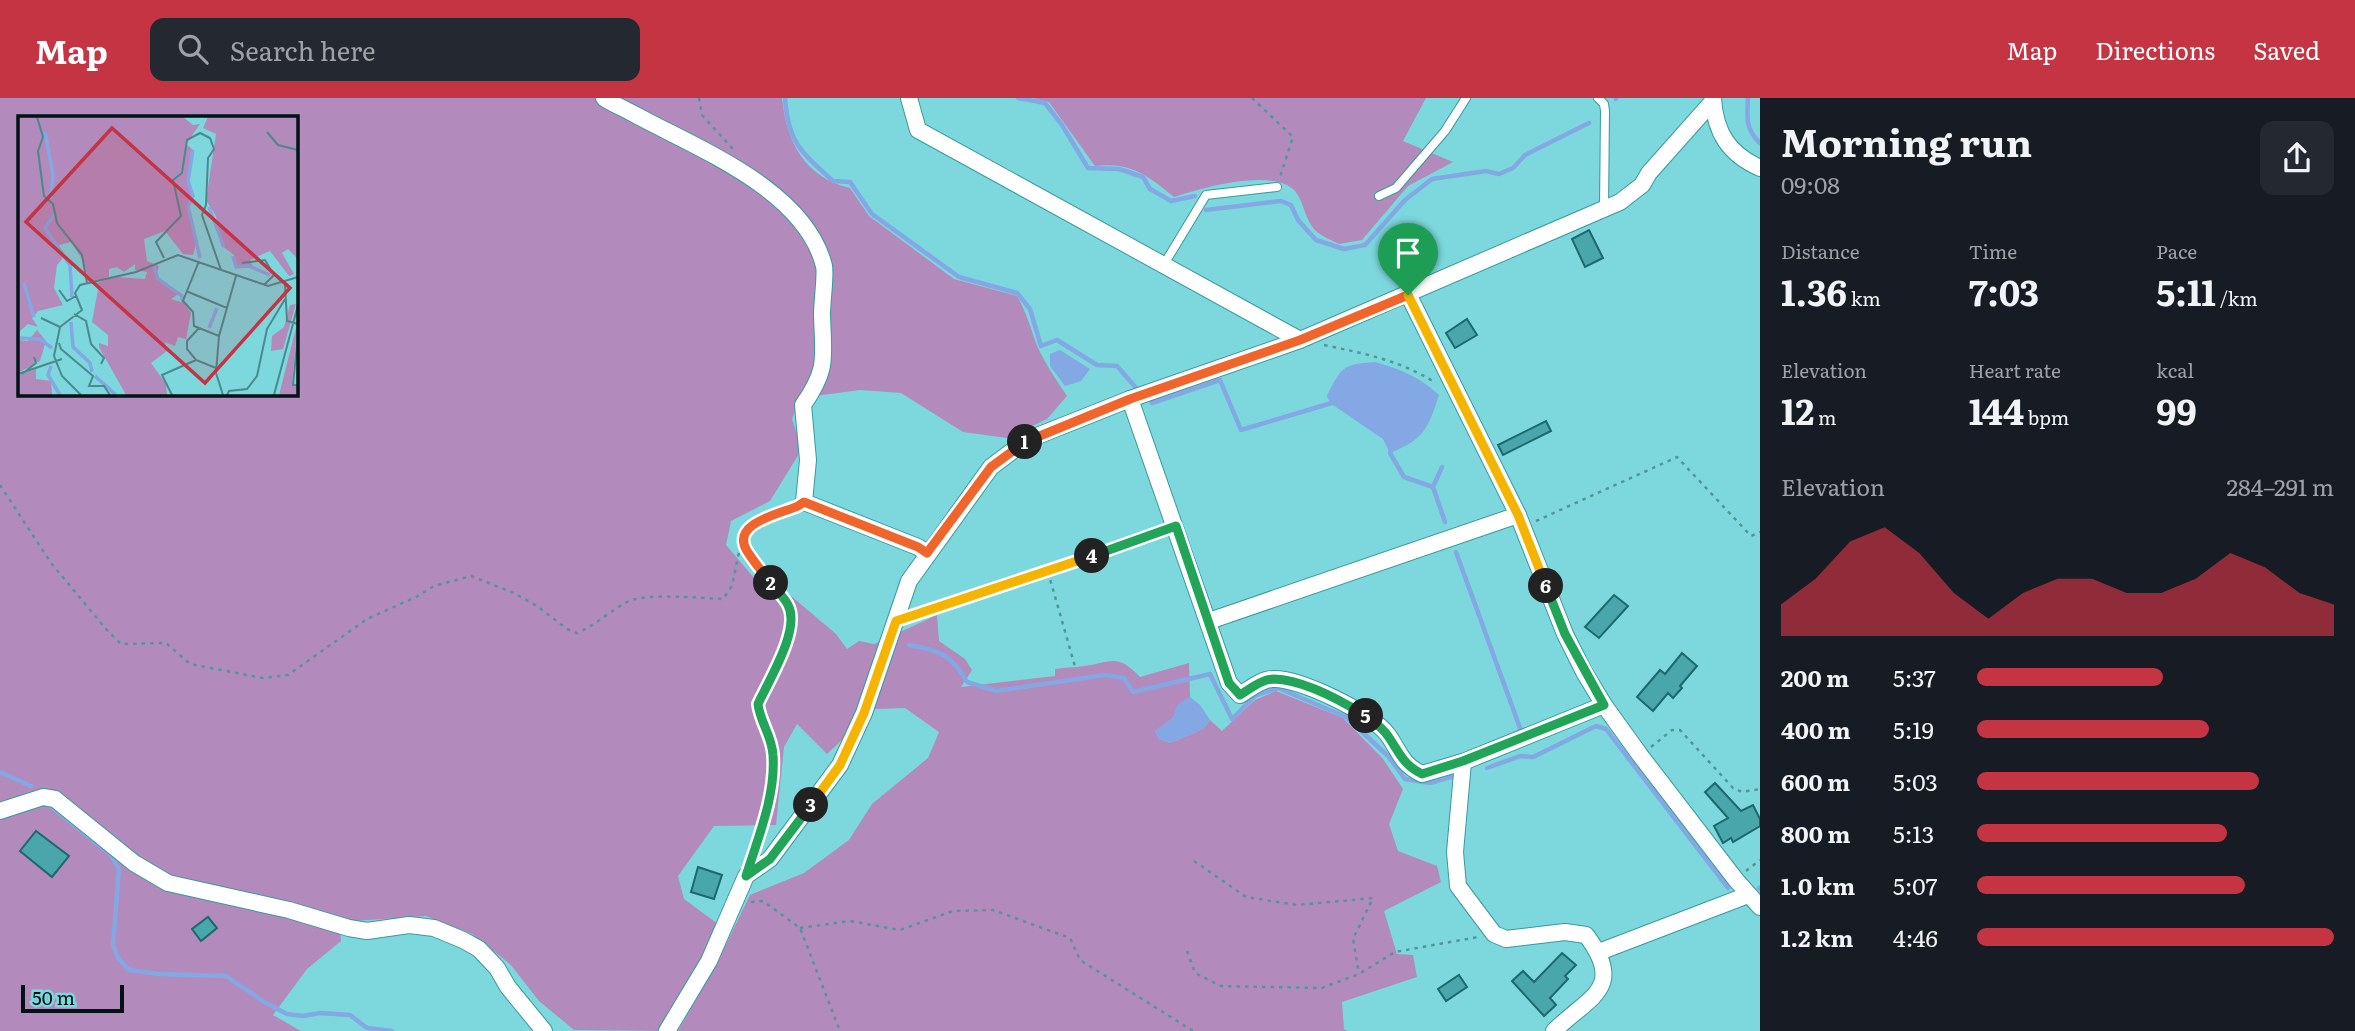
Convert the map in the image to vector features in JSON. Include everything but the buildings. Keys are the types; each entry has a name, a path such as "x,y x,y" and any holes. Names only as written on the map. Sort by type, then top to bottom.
{"street":[{"path":"604,98 744,173 772,192 790,209 814,241 825,269 822,289 824,362 816,386 803,405 808,460 804,502 927,553"},
{"path":"909,98 918,131 985,165 1300,340"},
{"path":"667,1031 709,961 746,876 770,859 840,765 864,713 909,581 991,467 1027,440 1130,399 1300,340 1629,197 1713,100"},
{"path":"1713,100 1719,129 1730,149 1741,159 1760,169"},
{"path":"1408,295 1521,521 1565,634 1604,705 1748,895 1760,907"},
{"path":"1130,399 1229,683 1240,695 1256,684 1273,679 1308,687 1345,703 1369,718 1387,734 1409,768 1422,774 1463,761 1604,705"},
{"path":"1209,621 1521,521"},
{"path":"1463,761 1455,852 1458,886 1494,934 1506,939 1564,932 1586,935 1599,953 1603,970 1601,987 1585,1006 1554,1031"},
{"path":"0,811 43,797 55,799 134,863 168,883 289,910 349,928 367,931 410,925 434,928 479,949 497,968 515,997 544,1031"},
{"path":"1599,953 1748,895"}],"lane":[{"path":"1379,196 1396,188 1423,153 1445,131 1466,98"},
{"path":"1598,98 1604,104 1605,111 1604,208"},
{"path":"1163,266 1206,195 1277,187"}],"path":[{"path":"698,98 702,116 735,151"},
{"path":"1252,98 1293,137 1277,187"},
{"path":"1300,340 1388,359 1415,370 1441,387"},
{"path":"1521,521 1677,457 1751,536 1760,533"},
{"path":"0,485 51,563 121,644 166,643 190,664 263,678 288,675 368,618 434,586 471,576 514,593 577,633 631,600 723,599 732,586 740,547 744,545"},
{"path":"746,876 773,781 774,754 770,734 760,716 758,704 788,638 792,620 789,606 744,545 745,535 751,525 804,502"},
{"path":"896,621 1048,572 1176,526"},
{"path":"1048,572 1076,670"},
{"path":"1640,755 1672,730 1680,730 1733,788 1742,792 1760,789"},
{"path":"1194,861 1246,897 1297,905 1373,898 1353,939 1359,974"},
{"path":"734,904 763,901 800,928 840,1031"},
{"path":"800,928 850,921 900,930 953,911 993,910 1070,938 1080,960 1193,1031"},
{"path":"1187,951 1195,973 1221,986 1322,988 1359,974 1395,952 1494,934"}],"shaded area":[{"path":"0,98 782,98 793,143 821,176 850,188 869,216 954,279 1017,296 1041,354 1067,396 1047,419 1007,438 963,432 901,393 860,390 800,398 792,419 802,449 770,501 731,521 726,545 767,593 777,584 836,634 847,649 859,641 874,644 937,615 939,641 965,659 972,670 961,687 1055,676 1055,669 1108,661 1126,665 1140,677 1189,663 1190,697 1178,705 1173,718 1155,731 1159,739 1170,743 1203,729 1210,720 1222,731 1255,700 1276,691 1343,718 1383,759 1403,789 1389,824 1398,851 1437,866 1441,882 1384,911 1397,954 1413,955 1417,977 1342,1002 1344,1029 1347,1031 678,1031 719,959 750,895 804,873 849,840 872,804 928,758 939,732 905,708 875,709 827,754 797,724 784,747 776,825 714,826 678,876 684,899 718,924 698,971 661,1031 574,1030 539,1001 510,964 472,934 426,916 340,922 341,941 307,969 273,1015 301,1031 0,1031"},
{"path":"1033,98 1426,98 1403,141 1453,162 1408,186 1362,240 1339,244 1315,230 1298,195 1285,184 1254,180 1236,182 1174,197 1155,182 1129,168 1095,166 1049,102"}],"water":[{"path":"1060,350 1090,369 1081,381 1065,386 1050,366 1050,354"},
{"path":"1375,362 1409,374 1439,395 1424,431 1411,443 1390,453 1383,439 1330,403 1327,396 1344,369 1356,364"},
{"path":"1190,697 1200,705 1210,720 1203,729 1170,743 1159,739 1155,731 1173,718 1177,705"}],"waterway":[{"path":"785,98 789,126 799,146 833,181 850,182 872,214 959,277 1017,293 1030,309 1041,346 1057,340 1097,365 1117,366 1137,389"},
{"path":"1018,98 1045,103 1088,168 1119,169 1143,177 1150,189 1171,201 1195,196"},
{"path":"1748,98 1749,128 1760,143"},
{"path":"1206,210 1281,201 1291,205 1298,220 1316,240 1344,249 1365,245 1405,200 1432,179 1486,171 1499,174 1513,168 1525,155 1589,123"},
{"path":"1152,403 1220,380 1241,430 1335,402"},
{"path":"1391,450 1390,453 1404,477 1433,487"},
{"path":"1442,467 1433,487 1445,522"},
{"path":"1456,552 1520,728"},
{"path":"909,645 944,655 967,682 996,691 1105,675 1124,678 1133,692 1210,674 1232,719 1256,695 1278,688 1346,717 1388,756 1405,779 1430,783 1451,777"},
{"path":"1487,768 1520,756 1533,757 1596,726 1606,729 1728,888"},
{"path":"0,772 31,786"},
{"path":"48,804 111,855 119,869 113,945 118,958 129,970 158,974 226,976 287,1014 350,1015 367,1028 392,1031"}],"route":[{"path":"1408,295 1518,515 1565,634 1604,705 1443,769 1422,774 1409,768 1387,734 1369,718 1345,703 1308,687 1273,679 1256,684 1240,695 1229,683 1176,526 1048,572 896,621 864,713 840,765 770,859 746,876 773,781 774,754 770,734 760,716 758,704 788,638 792,620 789,606 747,552 744,545 745,535 751,525 804,502 927,553 991,467 1027,440 1130,399 1300,340 1408,295"}]}
